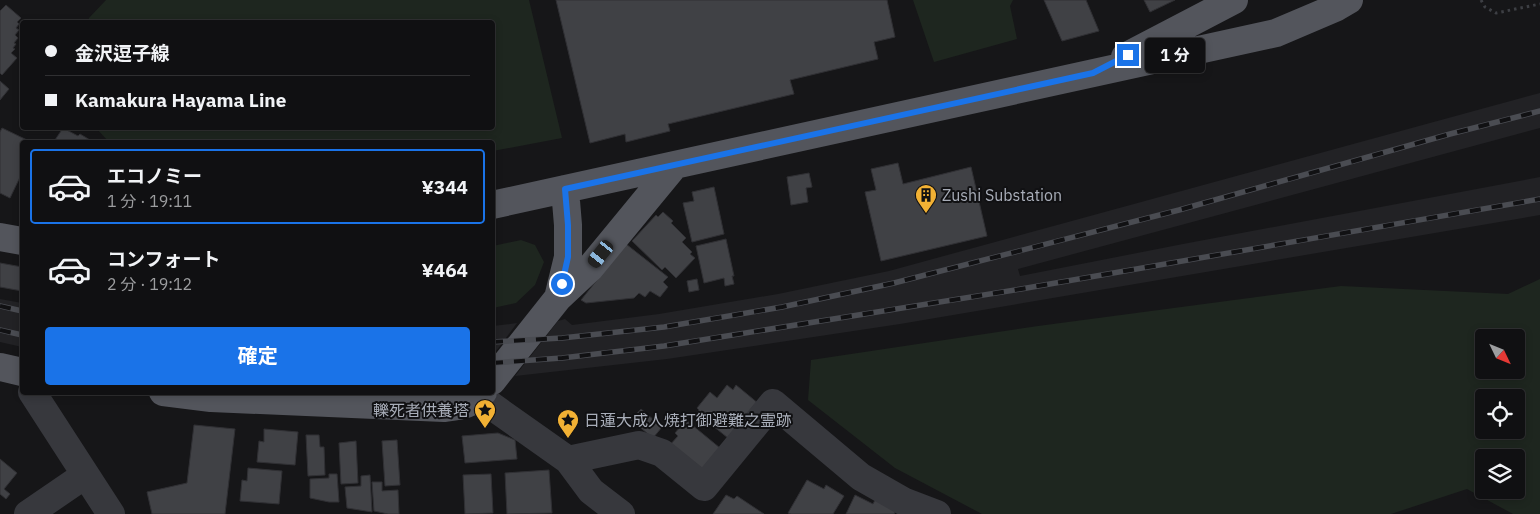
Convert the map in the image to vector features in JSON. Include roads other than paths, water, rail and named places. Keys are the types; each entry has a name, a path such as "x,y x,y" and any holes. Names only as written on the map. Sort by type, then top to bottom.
{"main road":[{"path":"1093,73 1234,0"},
{"path":"495,204 1276,33 1349,0"},
{"path":"495,377 558,298 590,268 674,166"},
{"path":"558,298 568,257 565,189"},
{"path":"0,237 20,241"},
{"path":"187,395 211,398 444,408 469,404 479,395"}],"street":[{"path":"32,395 108,512"},
{"path":"491,395 568,460 591,491 621,514"},
{"path":"568,460 638,445 662,453 704,487 774,403 861,477 903,501 937,514"},
{"path":"28,514 85,475"}],"railway":[{"path":"495,342 562,338 664,327 782,307 894,283 1179,210 1450,134 1540,111"},
{"path":"495,363 562,358 664,346 1021,289 1540,199"},
{"path":"0,306 20,311"},
{"path":"0,330 20,335"}],"place":[{"name":"Zushi Substation","path":"926,214"},
{"name":"轢死者供養塔","path":"485,429"},
{"name":"日蓮大成人焼打御避難之霊跡","path":"568,439"}]}
